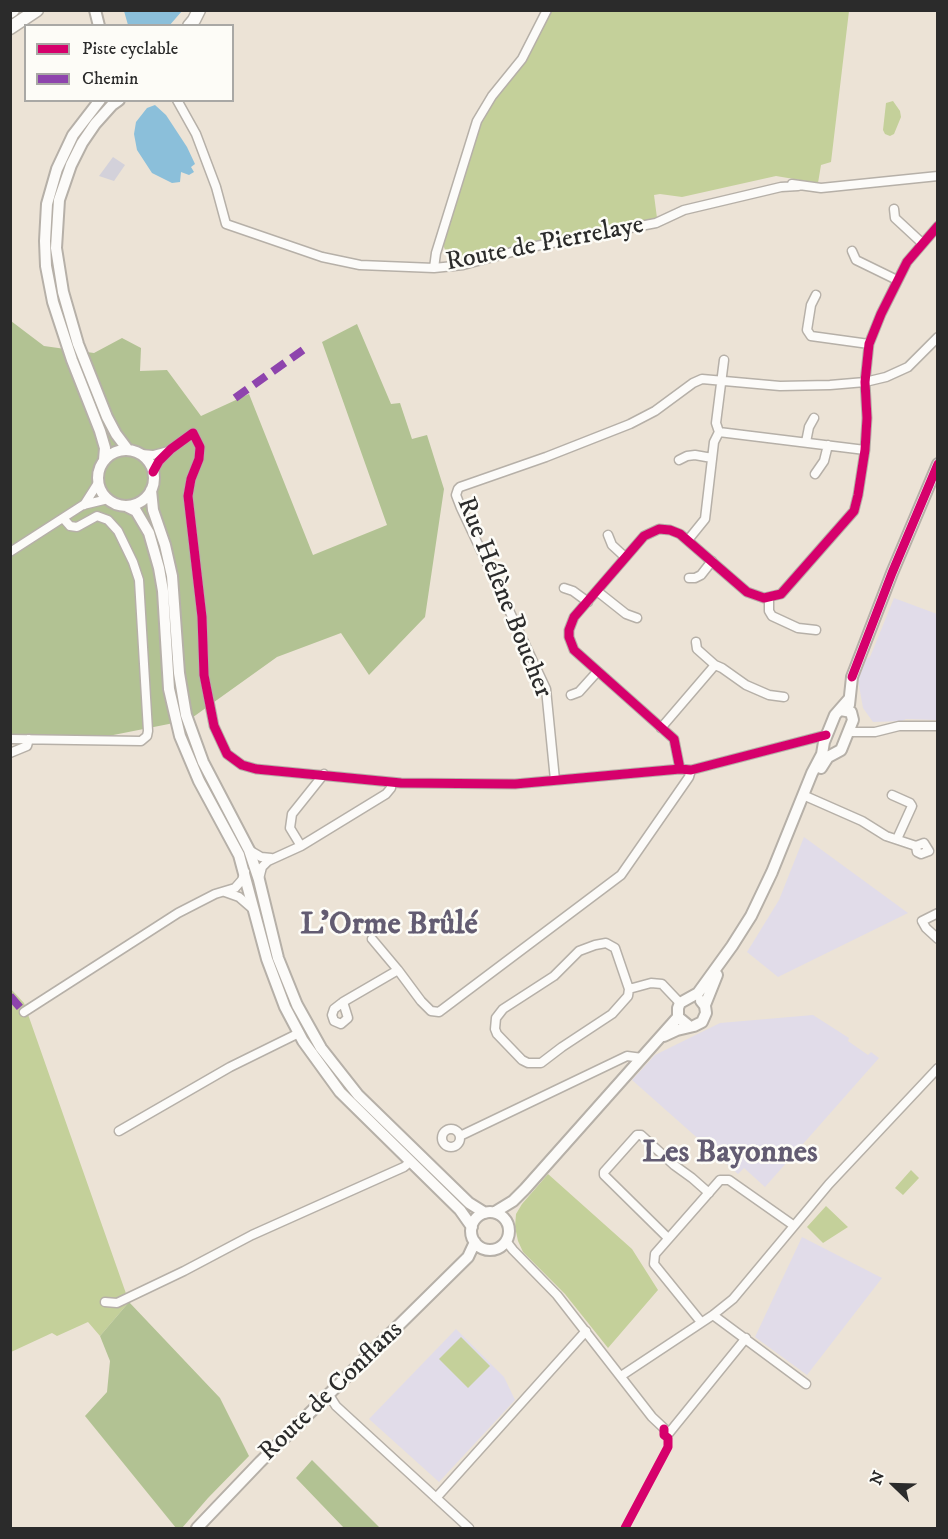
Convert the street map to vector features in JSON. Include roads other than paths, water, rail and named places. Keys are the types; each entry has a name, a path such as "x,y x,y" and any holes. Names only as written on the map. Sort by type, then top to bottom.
{"highway":[{"path":"10,28 37,10"},
{"path":"191,24 198,10"},
{"path":"199,24 207,10"}],"main road":[{"path":"98,102 73,135 57,169 47,204 45,241 48,278 56,314 105,448 98,483 108,499 136,511 153,544 163,591 169,689 180,736 189,760 234,845 245,872 275,984 298,1033 339,1092 460,1210 472,1227"},
{"path":"116,102 95,124 71,165 59,200 56,248 63,292 76,338 107,417 128,450"},
{"path":"104,460 113,453 128,450 141,454 150,464 154,481 151,490 141,501 126,506"},
{"path":"826,749 841,750 849,732 848,714 852,677 893,571 938,465"},
{"path":"151,490 153,510 165,545 172,576 179,673 186,715 203,762 249,850 286,981 304,1019 321,1048 358,1095 469,1203 490,1213 501,1215 508,1225"},
{"path":"525,1189 510,1214 508,1236 503,1244 486,1249 475,1242 472,1227 476,1218 513,1201 525,1189 661,1038 678,1017 680,1003 698,993 732,946 751,916 806,796 826,749 835,715 848,714"},
{"path":"661,1038 702,1022 706,1013 705,1005 717,975 746,934 762,905 806,796"},
{"path":"692,997 699,999 705,1005"},
{"path":"678,1017 689,1026"},
{"name":"Route de Conflans","path":"197,1528 260,1461 468,1257 475,1242"},
{"name":"Route de Conflans","path":"468,1257 486,1249"}],"street":[{"path":"434,268 435,253 477,121 492,96 522,58 547,10"},
{"name":"Route de Pierrelaye","path":"172,102 185,115"},
{"name":"Route de Pierrelaye","path":"178,102 196,134 216,187 225,224 322,257 377,267 434,268 484,261 531,247 656,223 682,206 776,184 821,188 938,176"},
{"path":"894,210 895,219 922,243"},
{"path":"680,769 674,739 574,650 569,630 574,617 644,536 659,529 670,530 688,540 747,592 757,597 769,598 781,594 854,511 865,450 867,418 865,382 869,344 907,262 938,226"},
{"path":"852,251 856,260 897,280"},
{"path":"816,295 811,305 807,330 811,336 869,344"},
{"path":"721,381 780,386 865,382 886,377 908,367 938,337"},
{"path":"688,540 705,519 714,442 719,432 716,423 724,360"},
{"name":"Rue Hélène Boucher","path":"555,780 546,688 461,508 456,495 458,489 630,424 655,411 702,379 721,381"},
{"path":"806,442 814,417"},
{"path":"719,432 865,450"},
{"path":"153,472 159,461 171,449 194,433 200,447 199,459 191,479 188,496 202,617 204,675 214,726 227,754 242,765 256,769 391,782 515,784 680,769 691,770 807,741 826,749"},
{"path":"815,474 824,461 828,445"},
{"path":"141,454 153,455 171,449"},
{"path":"679,460 695,455 712,458"},
{"path":"83,505 98,483"},
{"path":"10,552 83,505 108,499"},
{"path":"10,738 141,741 147,736 140,591 134,562 118,531 108,520 97,516 77,527 70,526 63,518"},
{"path":"608,535 612,545 625,557"},
{"path":"689,578 701,575 712,561"},
{"path":"564,588 573,591 588,602"},
{"path":"597,591 626,614 636,618"},
{"path":"769,598 769,611 772,616 798,628 816,630"},
{"path":"696,642 697,649 715,665 746,685 769,695 784,697"},
{"path":"662,728 715,665"},
{"path":"571,695 579,692 597,672"},
{"path":"848,714 866,731"},
{"path":"849,732 875,732 899,726 938,726"},
{"path":"10,753 27,746 29,740"},
{"path":"372,939 426,1006 432,1011 439,1012 621,875 689,777 691,770"},
{"path":"301,846 290,828 292,814 324,774"},
{"path":"259,880 262,867 271,858 301,846 386,794 391,788 391,782"},
{"path":"892,795 912,806 897,839"},
{"path":"806,796 862,821 886,836 915,846 917,852 921,854 933,853"},
{"path":"249,850 261,857 271,858"},
{"path":"24,1012 178,913 215,894 238,886 245,872"},
{"path":"224,892 239,897 255,911"},
{"path":"938,913 922,921 938,939"},
{"path":"606,943 615,948 629,988 628,996 612,1014 562,1047 541,1064 522,1060 497,1034 496,1018 503,1009 554,976 584,948 606,943"},
{"path":"343,1002 398,970"},
{"path":"629,988 651,983 662,984 680,1003"},
{"path":"119,1131 230,1067 298,1033"},
{"path":"460,1136 627,1056 642,1058"},
{"path":"621,1376 713,1315 733,1299 843,1168 938,1068"},
{"path":"668,1238 604,1175 604,1172 638,1135 641,1135 709,1193"},
{"path":"105,1302 117,1303 252,1235 388,1175 410,1162"},
{"path":"701,1322 654,1264 655,1254 720,1180 729,1180 793,1225"},
{"path":"503,1244 513,1250 558,1295 652,1416 669,1433 746,1338"},
{"path":"713,1315 806,1383"},
{"path":"436,1498 586,1331"},
{"path":"329,1395 336,1407 469,1528"}],"water":[{"path":"124,10 182,11 171,24 128,24"},
{"path":"155,105 166,115 195,164 191,167 194,172 189,175 181,172 180,182 172,183 152,173 137,150 134,134 136,122 147,108"}],"district":[{"name":"L'Orme Brûlé","path":"389,926"},
{"name":"Les Bayonnes","path":"730,1154"}]}
